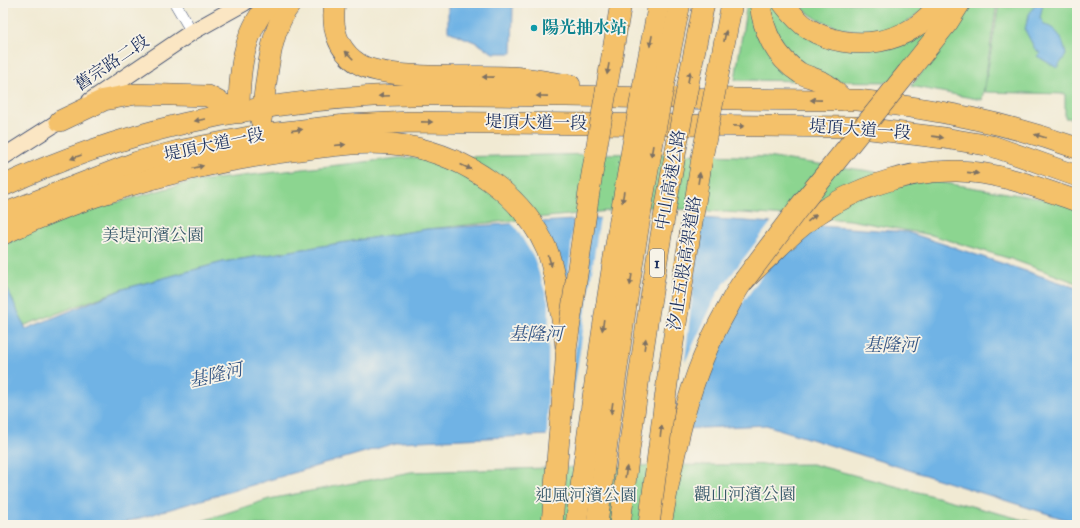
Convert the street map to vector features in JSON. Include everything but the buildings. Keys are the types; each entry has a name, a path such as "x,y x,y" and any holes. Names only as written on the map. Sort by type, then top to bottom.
{"highway":[{"path":"60,121 104,100 136,94 208,96 239,113 239,79 241,65 255,26 269,3"},
{"path":"258,134 276,31 282,16 291,3"},
{"path":"334,3 332,18 334,31 340,45 347,55 368,68 407,74 514,77 651,98"},
{"path":"552,525 566,350 591,177 620,3"},
{"path":"576,525 610,277 629,160 658,3"},
{"name":"中山高速公路","path":"597,525 620,348 664,80 680,3"},
{"name":"中山高速公路","path":"620,525 657,260 686,90 704,3"},
{"name":"汐止五股高架道路","path":"649,525 670,360 702,158 732,3"},
{"path":"760,3 764,26 775,49 784,60 802,74 826,84 844,100"},
{"path":"783,3 791,14 809,29 831,38 855,43 878,42 900,35 927,17 939,3"},
{"path":"661,525 683,416 696,378 720,321 742,283 800,206 948,22 960,3"},
{"name":"堤頂大道一段","path":"3,186 58,163 105,146 186,123 263,108 336,99 412,95 844,100 921,107 978,118 1077,148"},
{"name":"堤頂大道一段","path":"3,214 137,162 185,149 258,134 346,125 411,122 854,127 937,136 992,146 1077,176"},
{"path":"3,234 54,212 160,177 215,163 280,152 344,144 407,146 436,153 471,169 497,186 521,209 536,230 547,250 555,277 566,350"},
{"path":"742,283 787,238 820,212 854,193 892,180 957,171 987,174 1033,186 1077,201"}],"main road":[{"name":"舊宗路二段","path":"3,157 60,121 192,32 244,3"}],"street":[{"path":"175,3 192,32"}],"green space":[{"path":"747,3 785,3 834,40 945,20 892,82 735,80"},
{"path":"798,3 934,3 902,25 872,32 844,29 830,25 807,12"},
{"path":"973,3 997,3 982,100 911,86 951,36"},
{"path":"999,3 1077,3 1077,118 1065,118 1065,94 984,92"},
{"name":"美堤河濱公園","path":"653,153 766,157 863,170 1057,201 1077,208 1077,283 1011,259 931,235 850,220 648,207 427,229 223,262 123,289 12,330 3,335 3,246 15,239 86,211 190,182 399,158"},
{"path":"812,464 1043,525 190,525 269,499 411,472 616,466"}],"water":[{"path":"448,3 513,3 512,53 493,53 477,43 448,31"},
{"path":"1036,3 1043,3 1040,18 1045,25 1057,33 1064,45 1066,55 1057,68 1037,56 1040,53 1035,49 1025,30 1028,16"},
{"name":"基隆河","path":"655,215 907,232 1077,288 1077,523 766,425 399,442 116,525 3,525 3,279 26,329 123,289 223,262 427,229"}],"pier":[{"path":"655,213 701,216 685,362 718,292 772,221 790,222 764,273 722,332 686,431 547,437 549,304 534,258 516,228 510,222 528,221 566,299 574,218 587,217 568,430 600,217"}],"place":[{"name":"陽光抽水站","path":"534,28"}],"park label":[{"name":"觀山河濱公園","path":"745,495"},
{"name":"迎風河濱公園","path":"586,496"}]}
